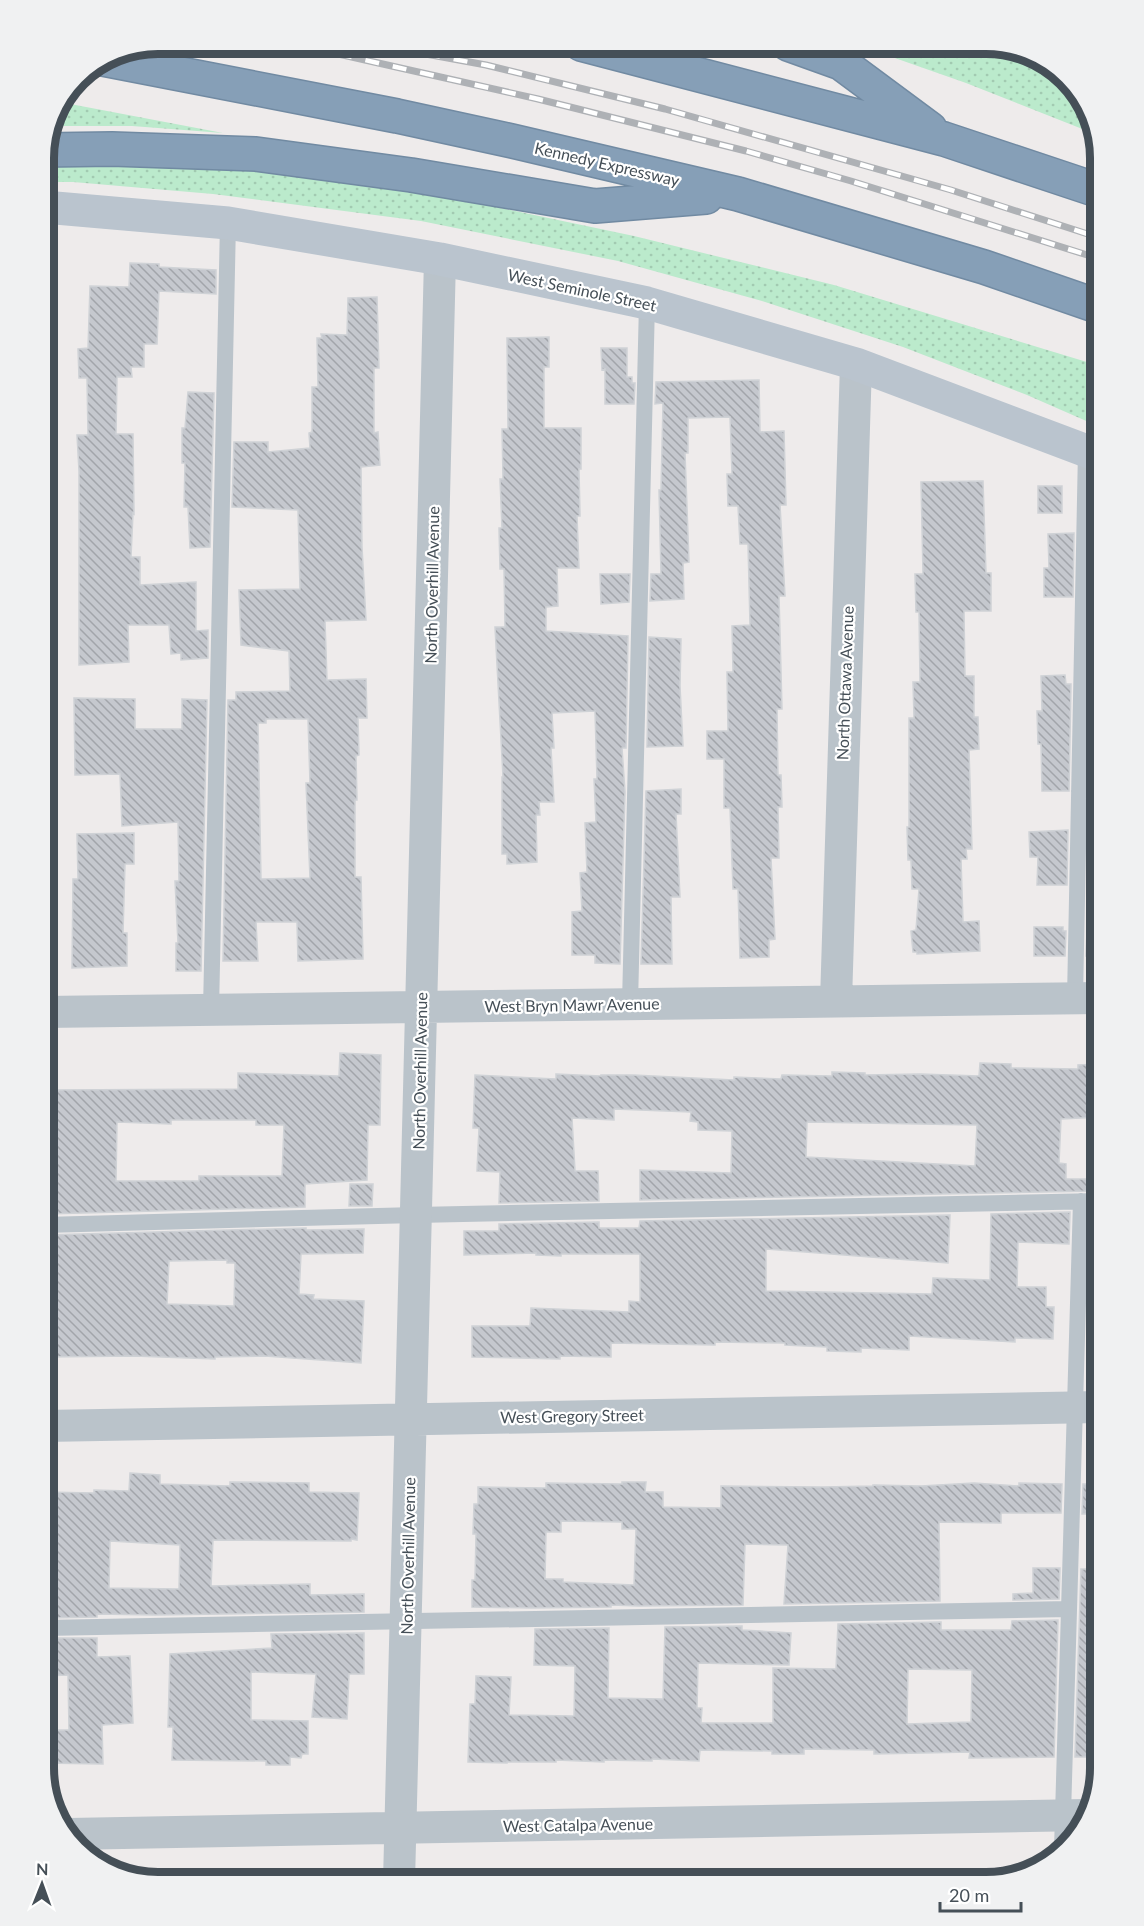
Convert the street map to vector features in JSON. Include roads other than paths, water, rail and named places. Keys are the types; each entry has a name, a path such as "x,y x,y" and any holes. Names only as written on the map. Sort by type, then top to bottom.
{"highway":[{"path":"619,54 944,139 1090,187"},
{"path":"816,54 841,63 944,139"},
{"name":"Kennedy Expressway","path":"118,62 397,116 738,195 984,267 1090,303"},
{"path":"54,150 112,149 256,154 411,175 595,206 738,195"}],"street":[{"name":"West Seminole Street","path":"54,208 228,223 440,259 647,303 856,364 1090,452"},
{"name":"North Overhill Avenue","path":"399,1872 440,259"},
{"name":"North Ottawa Avenue","path":"836,1001 856,364"},
{"name":"West Bryn Mawr Avenue","path":"54,1012 1088,998"},
{"name":"West Gregory Street","path":"54,1426 1088,1407"},
{"name":"West Catalpa Avenue","path":"77,1834 1075,1815"}],"lane":[{"path":"211,1010 228,223"},
{"path":"630,1004 647,303"},
{"path":"1088,998 1079,790 1090,525"},
{"path":"1079,790 1090,790"},
{"path":"1069,1831 1075,1815 1069,1609 1088,1407 1081,1201"},
{"path":"54,1225 1090,1201"},
{"path":"54,1628 1069,1609"}],"railway":[{"path":"338,54 538,99 746,151 851,181 1090,256"},
{"path":"426,54 486,65 665,109 951,190 1090,235"}]}
